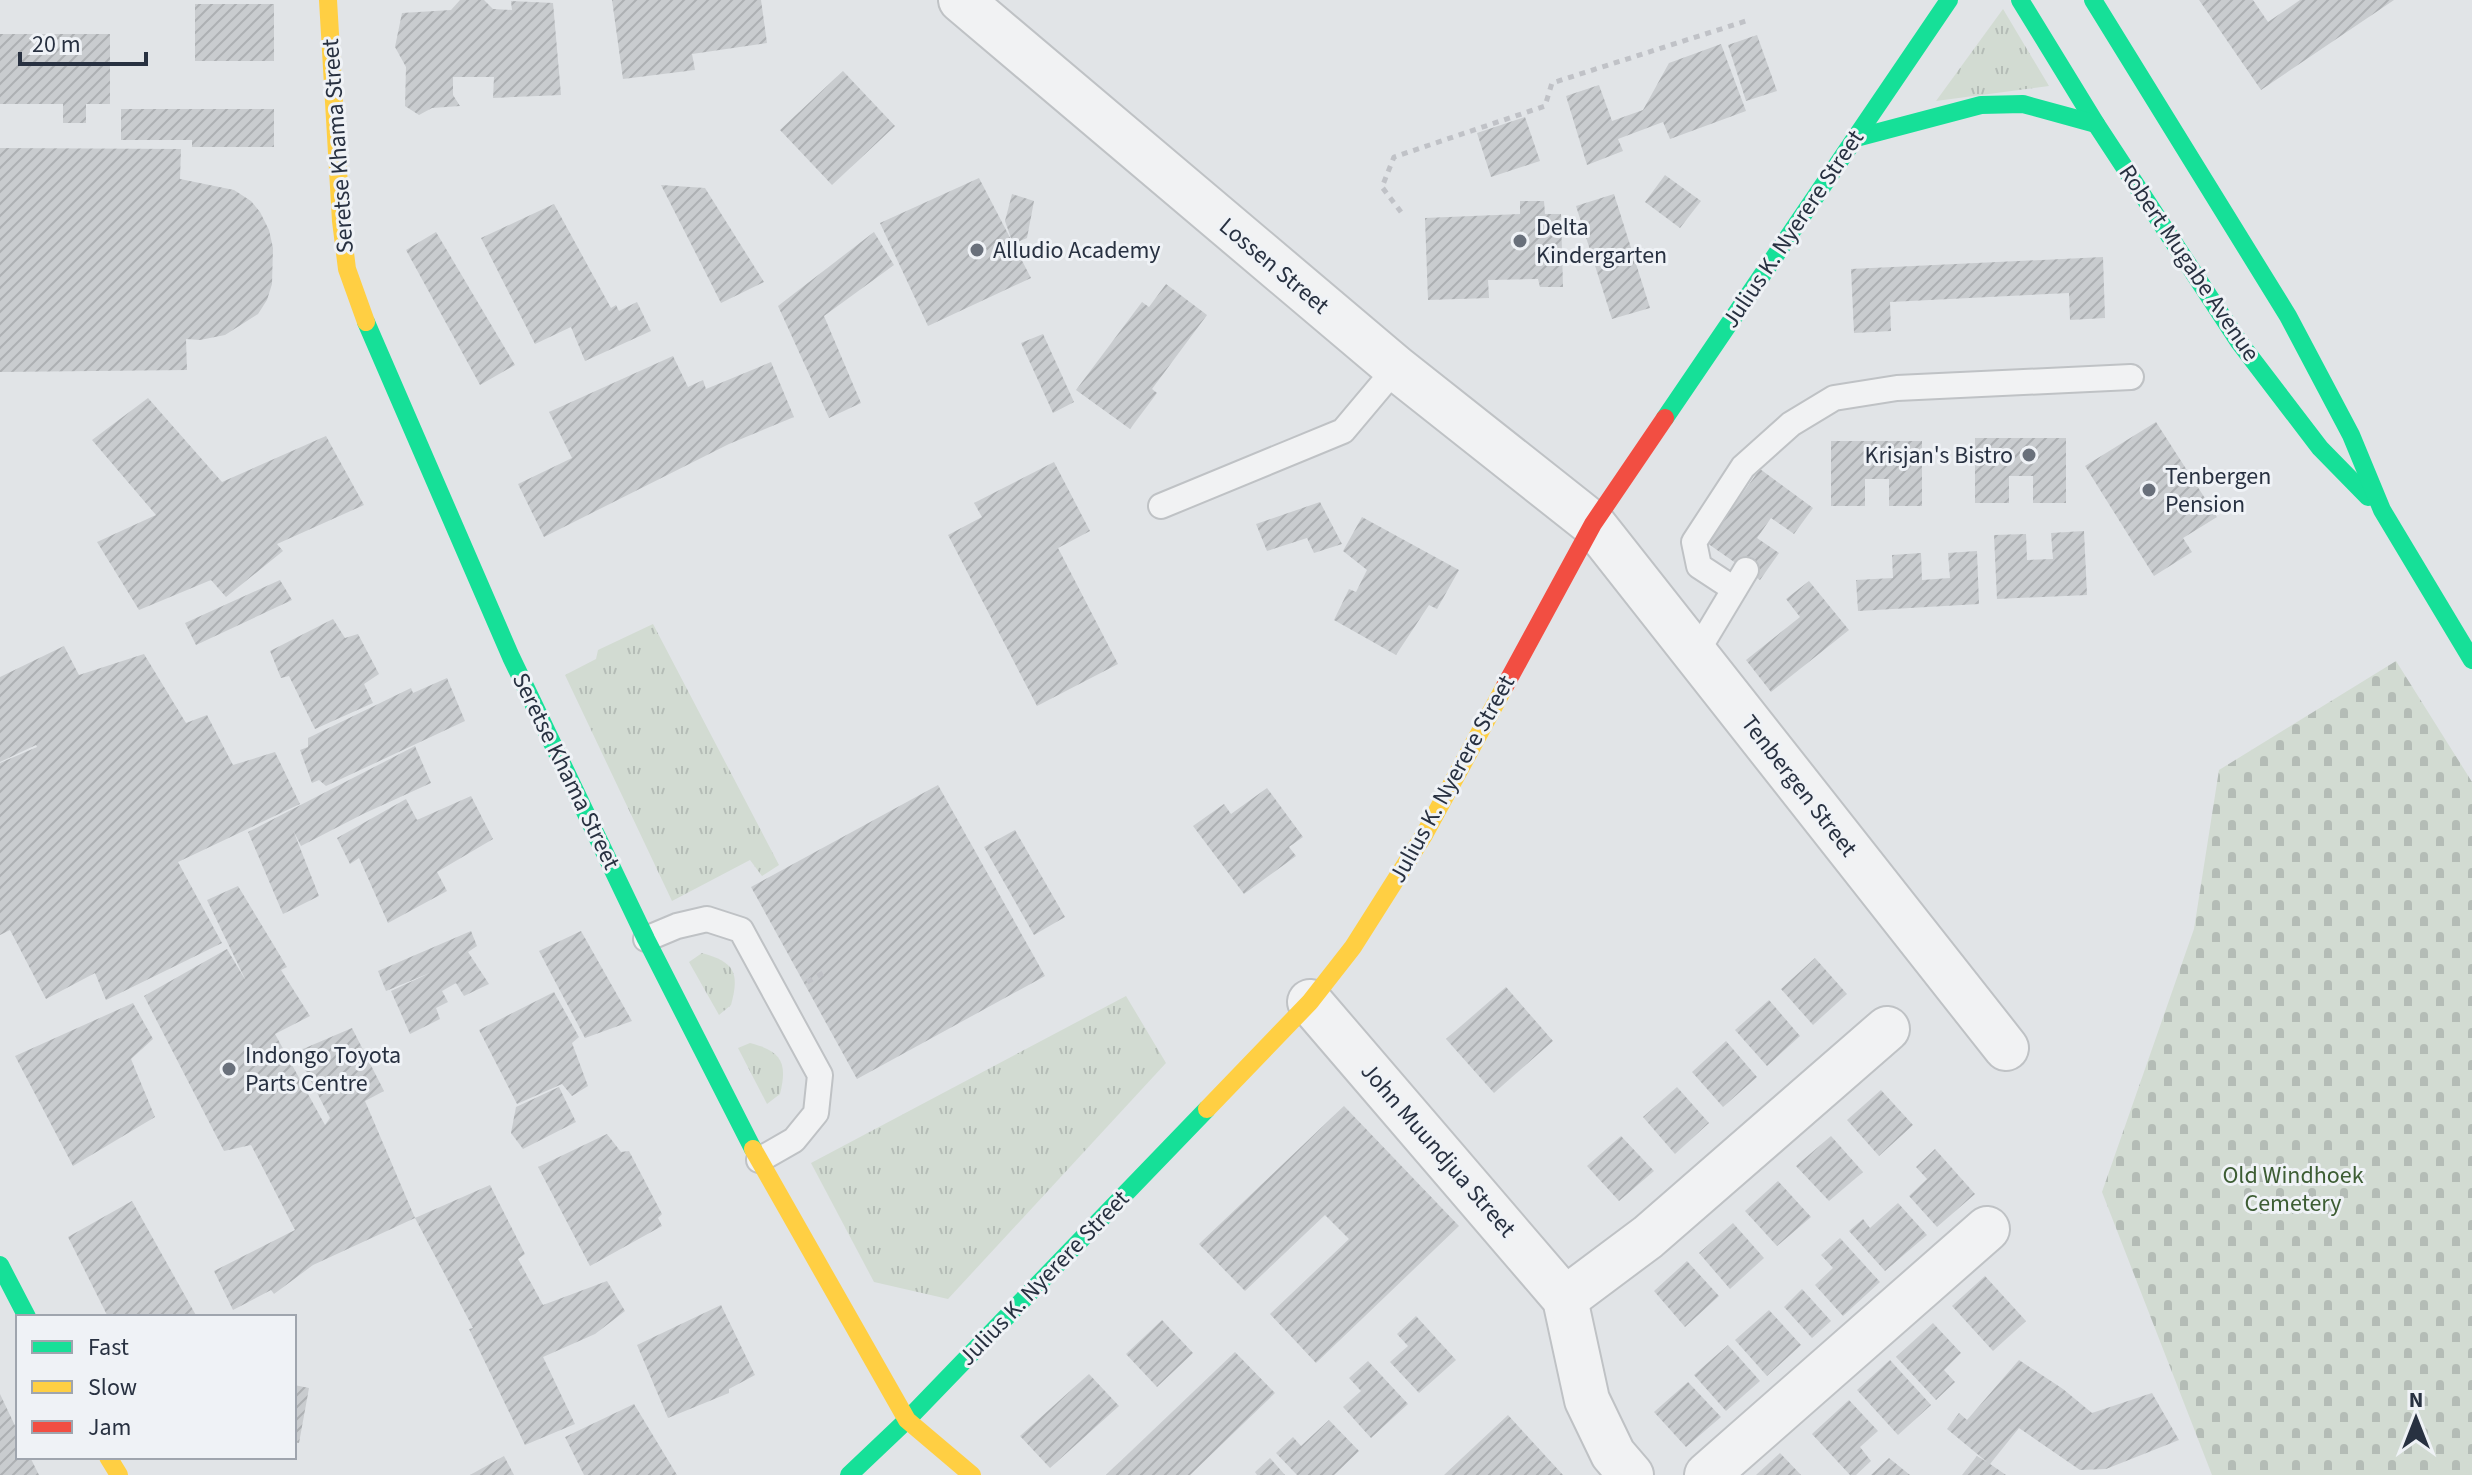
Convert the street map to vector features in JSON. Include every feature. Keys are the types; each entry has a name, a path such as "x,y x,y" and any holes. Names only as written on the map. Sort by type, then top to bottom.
{"street":[{"name":"Seretse Khama Street","path":"328,0 341,221 347,269 366,323 511,657 646,939 759,1160 907,1420 972,1475"},
{"name":"Julius K. Nyerere Street","path":"849,1475 907,1420 1310,1002 1353,947 1424,835 1593,524 1949,0"},
{"name":"Robert Mugabe Avenue","path":"2020,0 2096,124 2239,342 2320,448 2382,510"},
{"name":"Robert Mugabe Avenue","path":"2093,0 2288,316 2351,435 2382,510 2472,660"},
{"name":"Lossen Street","path":"963,1 1396,368 1593,524"},
{"path":"1856,138 1981,105 2023,104 2096,124"},
{"name":"Tenbergen Street","path":"1593,524 2006,1048"},
{"name":"John Muundjua Street","path":"1310,1002 1565,1299"},
{"path":"1631,1475 1613,1454 1587,1400 1565,1299 1648,1237 1887,1029"},
{"path":"1707,1475 1987,1229"},
{"path":"0,1265 26,1315"}],"lane":[{"path":"1161,506 1343,431 1396,368"},
{"path":"1695,655 1740,580 1699,566 1694,542 1743,467 1791,424 1834,398 1897,388 2131,377"},
{"path":"646,939 677,926 707,919 741,930 820,1075 816,1113 794,1140 759,1160"}],"path":[{"path":"1401,212 1382,187 1394,157 1545,106 1552,83 1749,20"}],"green space":[{"path":"2003,9 2049,86 1936,101"},
{"path":"653,624 779,865 762,876 750,860 672,901 565,675 596,659 598,650"},
{"name":"Old Windhoek Cemetery","path":"2396,661 2472,782 2472,1475 2212,1475 2102,1192 2194,929 2219,770"},
{"path":"702,953 728,965 734,976 731,1005 719,1015 689,962"},
{"path":"1126,996 1166,1063 948,1299 874,1282 811,1163"},
{"path":"750,1043 775,1054 782,1066 780,1094 767,1104 738,1048"}],"building":[{"path":"460,0 484,0 493,9 512,10 511,1 553,3 561,95 493,98 494,77 453,77 453,95 460,106 432,108 419,115 405,106 406,67 395,47 402,13 451,10"},
{"path":"612,0 761,0 767,43 692,54 695,70 623,79"},
{"path":"2199,0 2253,0 2268,22 2300,0 2394,0 2261,90"},
{"path":"195,4 274,4 274,61 195,61"},
{"path":"0,34 110,34 110,104 86,104 86,123 63,123 63,104 0,104"},
{"path":"1757,35 1777,91 1746,101 1728,45"},
{"path":"1721,44 1746,111 1670,139 1663,122 1618,139 1623,151 1587,165 1566,96 1599,85 1612,121 1643,110 1669,63"},
{"path":"843,71 895,126 832,185 780,130"},
{"path":"121,109 274,109 274,147 192,147 192,140 121,140"},
{"path":"1525,117 1540,161 1491,177 1477,133"},
{"path":"0,148 181,149 180,179 234,190 251,201 260,212 273,248 272,284 267,300 258,314 225,335 200,340 186,339 187,370 0,372"},
{"path":"1665,175 1701,201 1680,228 1645,202"},
{"path":"979,178 1031,278 928,326 880,223"},
{"path":"661,185 705,188 764,282 721,303"},
{"path":"1012,194 1034,201 1027,238 1013,244 1005,221"},
{"path":"1614,194 1650,308 1612,319 1576,206"},
{"path":"1520,201 1544,201 1545,214 1561,214 1563,287 1540,287 1538,279 1488,280 1489,298 1428,300 1425,218 1520,214"},
{"path":"554,204 611,308 616,305 619,311 637,302 651,331 585,361 571,327 535,344 481,238"},
{"path":"436,232 515,365 480,385 406,250"},
{"path":"874,232 894,265 824,316 861,403 829,418 778,306"},
{"path":"2103,257 2105,318 2070,320 2069,293 1890,302 1891,331 1854,333 1851,269"},
{"path":"1166,284 1207,315 1152,389 1157,393 1130,429 1076,390 1142,302 1149,307"},
{"path":"1043,334 1074,402 1053,413 1021,343"},
{"path":"673,356 688,387 703,380 706,389 771,362 794,417 729,444 544,537 518,484 572,458 549,412"},
{"path":"148,398 222,482 326,436 364,505 277,544 283,551 226,597 211,580 139,610 97,542 156,515 92,440"},
{"path":"2156,422 2217,517 2183,538 2192,552 2154,576 2085,466"},
{"path":"1975,438 2066,438 2066,503 2033,503 2033,476 2009,476 2009,503 1975,503"},
{"path":"1831,441 1922,441 1922,506 1889,506 1889,479 1865,479 1865,506 1831,506"},
{"path":"1054,462 1090,531 1058,548 1118,664 1037,706 948,535 982,517 974,503"},
{"path":"1760,469 1813,508 1794,534 1771,518 1757,538 1779,553 1760,580 1707,543"},
{"path":"1320,502 1342,544 1314,553 1307,538 1267,551 1256,524"},
{"path":"1362,517 1459,570 1437,609 1429,605 1396,655 1334,620 1349,589 1356,592 1367,570 1343,551"},
{"path":"2084,531 2087,595 1997,599 1994,535 2026,534 2027,560 2053,559 2051,533"},
{"path":"1977,551 1979,604 1858,611 1856,580 1893,578 1892,555 1921,553 1922,580 1950,578 1948,553"},
{"path":"280,580 292,600 196,645 185,623"},
{"path":"1809,581 1849,630 1771,692 1746,660 1800,617 1786,599"},
{"path":"333,619 345,638 358,634 379,674 364,684 373,703 315,729 289,676 281,678 270,651"},
{"path":"64,646 79,675 144,654 186,723 207,715 233,765 275,752 300,804 178,862 222,943 106,1000 95,973 46,999 10,930 0,935 0,763 37,747 0,762 0,677"},
{"path":"447,678 465,721 326,786 319,780 312,783 300,750 308,747 308,738 411,688 413,693"},
{"path":"415,746 431,783 301,846 293,830 319,896 283,914 248,832"},
{"path":"938,785 1045,976 857,1079 751,887"},
{"path":"1267,788 1303,837 1289,847 1296,856 1244,894 1193,826 1224,804 1231,814"},
{"path":"471,796 493,839 437,872 447,891 388,923 359,858 350,864 337,838 406,799 417,820"},
{"path":"1015,830 1065,917 1034,935 984,847"},
{"path":"238,886 287,967 281,970 310,1016 275,1034 325,1125 330,1118 296,1052 352,1028 384,1091 365,1101 415,1218 313,1265 274,1294 271,1290 233,1310 214,1271 295,1230 251,1145 224,1151 144,996 227,949 246,981 207,900"},
{"path":"471,931 477,946 468,952 489,984 464,996 456,983 442,991 448,1002 436,1008 440,1019 410,1034 391,991 432,972 386,991 378,971"},
{"path":"581,931 632,1021 585,1038 539,951"},
{"path":"1815,958 1847,994 1813,1025 1781,989"},
{"path":"1506,987 1553,1041 1494,1093 1446,1039"},
{"path":"554,992 579,1037 572,1043 588,1086 572,1096 562,1084 517,1104 479,1030"},
{"path":"1769,1000 1800,1036 1767,1066 1735,1030"},
{"path":"133,1003 153,1039 131,1059 155,1117 73,1166 15,1056"},
{"path":"1726,1041 1757,1077 1723,1107 1692,1072"},
{"path":"559,1087 576,1122 523,1149 511,1133 516,1107"},
{"path":"1677,1087 1709,1123 1675,1154 1643,1117"},
{"path":"1881,1090 1913,1125 1879,1156 1847,1120"},
{"path":"1344,1106 1459,1226 1316,1363 1270,1314 1349,1239 1325,1215 1245,1291 1199,1244"},
{"path":"607,1134 621,1152 629,1151 662,1214 658,1218 662,1226 590,1266 538,1167"},
{"path":"1621,1136 1654,1171 1619,1201 1587,1166"},
{"path":"1831,1136 1863,1172 1829,1201 1796,1166"},
{"path":"1935,1149 1975,1194 1937,1227 1909,1196 1927,1179 1916,1167"},
{"path":"1778,1181 1811,1217 1777,1246 1745,1211"},
{"path":"490,1185 525,1254 518,1259 543,1305 607,1281 625,1311 595,1334 543,1357 575,1424 525,1445 469,1329 473,1328 415,1218"},
{"path":"132,1201 196,1315 107,1315 68,1237"},
{"path":"1898,1203 1927,1235 1885,1271 1849,1231 1863,1219 1870,1228"},
{"path":"1733,1223 1764,1258 1730,1289 1699,1253"},
{"path":"1840,1238 1880,1282 1843,1316 1815,1285 1833,1268 1821,1255"},
{"path":"1687,1261 1719,1296 1685,1327 1654,1291"},
{"path":"1985,1276 2026,1321 1993,1351 1952,1306"},
{"path":"1802,1289 1831,1321 1812,1338 1784,1307"},
{"path":"721,1305 755,1375 729,1389 729,1393 668,1418 637,1345"},
{"path":"1769,1310 1801,1345 1767,1376 1735,1340"},
{"path":"1416,1316 1456,1360 1419,1393 1390,1362 1408,1346 1397,1334"},
{"path":"1162,1320 1193,1353 1157,1387 1126,1354"},
{"path":"1933,1323 1961,1353 1944,1370 1955,1382 1936,1400 1896,1357"},
{"path":"1728,1345 1760,1381 1726,1411 1694,1375"},
{"path":"1235,1352 1275,1393 1190,1475 1106,1475"},
{"path":"1890,1360 1931,1405 1898,1435 1857,1390"},
{"path":"2019,1360 2092,1413 2152,1393 2179,1440 2106,1469 2080,1470 2019,1428 1990,1464 2006,1475 1962,1475 1977,1456 1987,1462 1947,1429 1959,1413 1967,1420"},
{"path":"1368,1361 1408,1404 1371,1438 1343,1407 1361,1391 1349,1378"},
{"path":"1089,1374 1119,1406 1050,1468 1020,1436"},
{"path":"1688,1382 1721,1417 1686,1447 1654,1412"},
{"path":"296,1385 309,1388 299,1443 296,1442"},
{"path":"0,1394 16,1428 16,1459 31,1459 39,1475 0,1475"},
{"path":"1849,1400 1878,1431 1860,1447 1871,1461 1856,1475 1850,1475 1812,1434"},
{"path":"634,1404 677,1475 584,1475 565,1437"},
{"path":"1508,1415 1563,1475 1444,1475"},
{"path":"1329,1420 1359,1451 1334,1475 1297,1475 1276,1453 1293,1437 1301,1446"},
{"path":"1780,1453 1801,1475 1756,1475"},
{"path":"504,1456 514,1475 470,1475"},
{"path":"1270,1458 1285,1475 1257,1475 1255,1472"},
{"path":"1889,1458 1910,1475 1871,1475"}],"traffic: fast":[{"path":"1665,418 1949,0"},
{"path":"2020,0 2096,124 2239,342 2320,448 2368,497"},
{"path":"2093,0 2288,316 2351,435 2382,510 2472,660"},
{"path":"1856,138 1981,105 2023,104 2096,124"},
{"path":"366,322 511,657 646,939 753,1149"},
{"path":"849,1475 907,1420 1207,1109"},
{"path":"0,1265 26,1315"}],"traffic: slow":[{"path":"328,0 341,221 347,269 366,322"},
{"path":"1207,1109 1310,1002 1353,947 1424,835 1505,686"},
{"path":"753,1149 907,1420 972,1475"},
{"path":"109,1459 119,1475"}],"traffic: jam":[{"path":"1505,686 1593,524 1665,418"}],"place":[{"name":"Delta Kindergarten","path":"1520,241"},
{"name":"Alludio Academy","path":"977,250"},
{"name":"Krisjan's Bistro","path":"2029,455"},
{"name":"Tenbergen Pension","path":"2149,490"},
{"name":"Indongo Toyota Parts Centre","path":"229,1069"}]}
